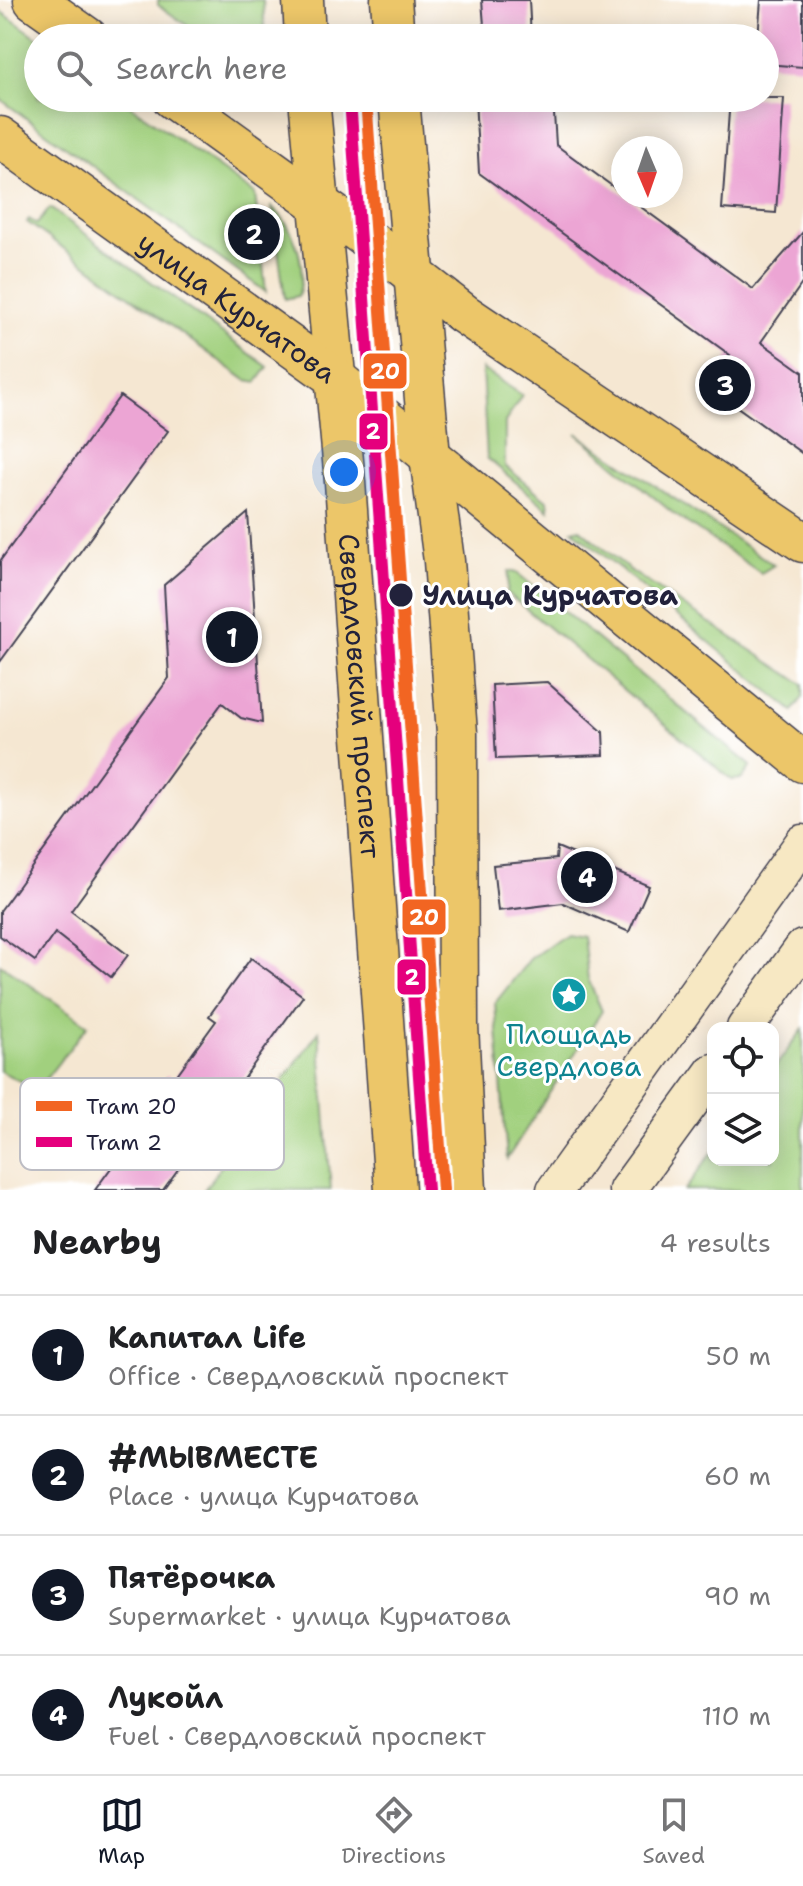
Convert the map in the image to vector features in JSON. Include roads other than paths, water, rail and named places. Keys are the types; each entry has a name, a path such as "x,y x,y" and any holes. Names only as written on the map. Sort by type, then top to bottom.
{"main road":[{"path":"34,0 68,24"},
{"path":"303,0 304,24"},
{"path":"391,0 393,24"},
{"path":"192,112 320,204 464,314 803,542"},
{"name":"Свердловский проспект","path":"310,112 345,482 395,1190"},
{"path":"400,112 430,457 444,561 457,733 458,1025 466,1190"},
{"name":"улица Курчатова","path":"0,137 334,377 803,762"},
{"path":"555,1190 803,843"},
{"path":"749,1022 803,948"},
{"path":"627,1190 707,1080"}],"tram line":[{"name":"2","path":"351,112 427,1190"},
{"name":"20","path":"367,112 443,1190"}],"place":[{"name":"#МЫВМЕСТЕ","path":"254,234"},
{"name":"Пятёрочка","path":"725,385"},
{"name":"Улица Курчатова","path":"401,595"},
{"name":"Капитал Life","path":"232,637"},
{"name":"Лукойл","path":"587,877"},
{"name":"Площадь Свердлова","path":"569,995"}]}
